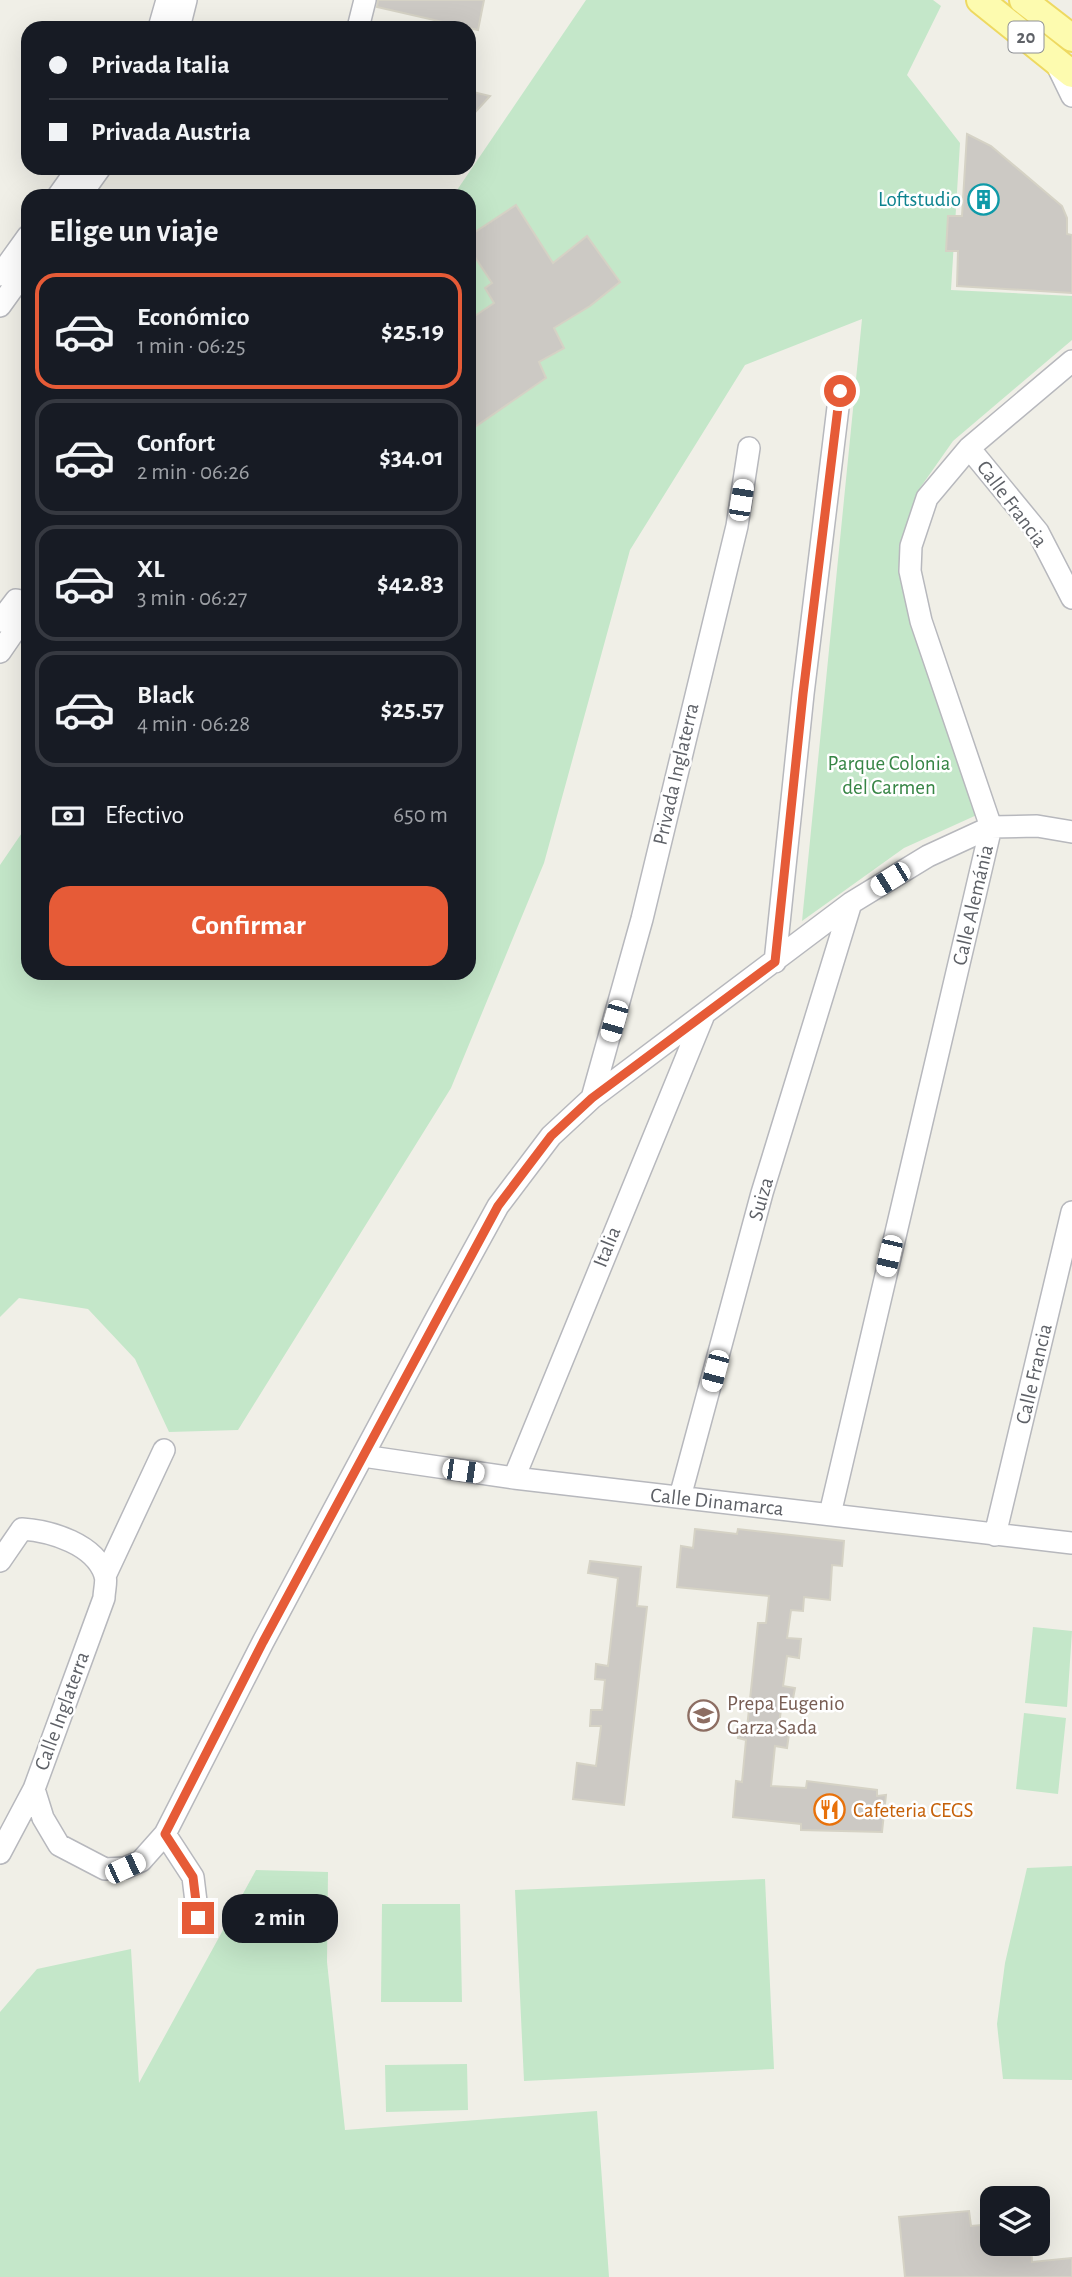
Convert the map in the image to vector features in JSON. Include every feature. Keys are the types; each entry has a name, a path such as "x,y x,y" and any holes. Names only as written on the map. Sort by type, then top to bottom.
{"main road":[{"name":"20","path":"980,0 1063,66"},
{"name":"20","path":"1023,0 1072,38"}],"street":[{"path":"161,21 167,0"},
{"path":"181,21 186,0"},
{"path":"360,21 365,0"},
{"path":"1063,66 1072,96"},
{"path":"0,275 21,246"},
{"path":"0,306 21,277"},
{"name":"Calle Alemánia","path":"830,1514 991,827 921,621 910,571 911,546 927,498 969,448 1072,361"},
{"path":"775,962 803,694 840,391"},
{"name":"Privada Inglaterra","path":"592,1098 642,919 737,526 749,448"},
{"name":"Calle Francia","path":"969,448 1038,532 1072,598"},
{"path":"0,621 16,600 21,601"},
{"path":"0,652 21,621"},
{"path":"991,827 1037,826 1072,832"},
{"name":"Calle Inglaterra","path":"164,1450 105,1576 104,1598 34,1789 43,1818 58,1845 105,1868 125,1868 141,1861 165,1834 263,1642 498,1206 551,1136 592,1098 851,903 928,856 991,827"},
{"name":"Suiza","path":"680,1497 762,1193 851,903"},
{"name":"Italia","path":"513,1478 703,1016"},
{"name":"Calle Francia","path":"995,1535 1072,1212"},
{"name":"Calle Dinamarca","path":"363,1456 513,1478 1072,1543"},
{"path":"0,1534 22,1529 47,1530 90,1554 105,1576"},
{"path":"0,1561 22,1529"},
{"path":"0,1853 34,1789"},
{"path":"165,1834 193,1877 198,1918"}],"green space":[{"name":"Parque Colonia del Carmen","path":"586,0 933,0 941,6 907,75 960,143 951,290 1072,296 1072,340 953,441 920,488 902,548 979,814 904,848 802,921 862,319 745,365 630,550 544,863 451,1088 238,1430 169,1432 135,1359 88,1309 19,1298 0,1317 0,865 21,834 21,980 476,980 476,189 458,189 467,175 476,175 476,162"},
{"path":"1033,1627 1072,1631 1067,1707 1025,1703"},
{"path":"1024,1713 1066,1718 1058,1794 1016,1789"},
{"path":"1072,1866 1072,2080 1003,2079 997,2024 1005,1963 1027,1868"},
{"path":"256,1870 328,1872 327,1962 345,2130 597,2111 609,2277 0,2277 0,2012 37,1969 131,1949 139,2083"},
{"path":"765,1879 774,2069 524,2081 515,1890"},
{"path":"382,1904 460,1904 462,2002 381,2002"},
{"path":"467,2064 468,2110 386,2112 385,2065"}],"building":[{"path":"378,0 484,0 478,30 476,21 438,21 377,7"},
{"path":"476,93 490,96 476,111"},
{"path":"967,134 991,146 1062,206 1067,218 1067,234 1072,235 1072,293 957,286 958,251 946,251 948,216 962,216"},
{"path":"516,205 553,263 587,236 620,282 590,306 554,328 564,348 539,362 546,378 476,426 476,315 494,303 485,288 492,283 476,259 476,231"},
{"path":"695,1529 737,1534 738,1529 844,1541 842,1566 832,1565 830,1600 804,1597 803,1611 791,1610 787,1638 801,1639 799,1658 787,1656 783,1686 795,1688 792,1704 782,1702 778,1732 789,1734 787,1748 775,1746 771,1786 806,1788 807,1781 877,1790 877,1796 886,1795 882,1832 801,1830 801,1824 733,1817 736,1781 742,1782 746,1740 738,1738 740,1727 747,1728 758,1623 766,1623 769,1596 677,1587 681,1546 693,1548"},
{"path":"590,1561 641,1567 637,1606 647,1607 624,1805 573,1799 577,1763 596,1766 601,1726 590,1726 591,1710 602,1710 605,1680 595,1679 596,1664 608,1666 618,1578 588,1573"},
{"path":"969,2211 971,2226 980,2225 980,2256 1032,2256 1032,2262 1072,2258 1072,2277 905,2277 899,2217"}],"place":[{"name":"Loftstudio","path":"984,199"},
{"name":"Prepa Eugenio Garza Sada","path":"704,1715"},
{"name":"Cafeteria CEGS","path":"830,1810"}],"route":[{"path":"198,1918 193,1877 165,1834 263,1642 498,1206 551,1136 592,1098 775,962 803,694 840,391"}]}
